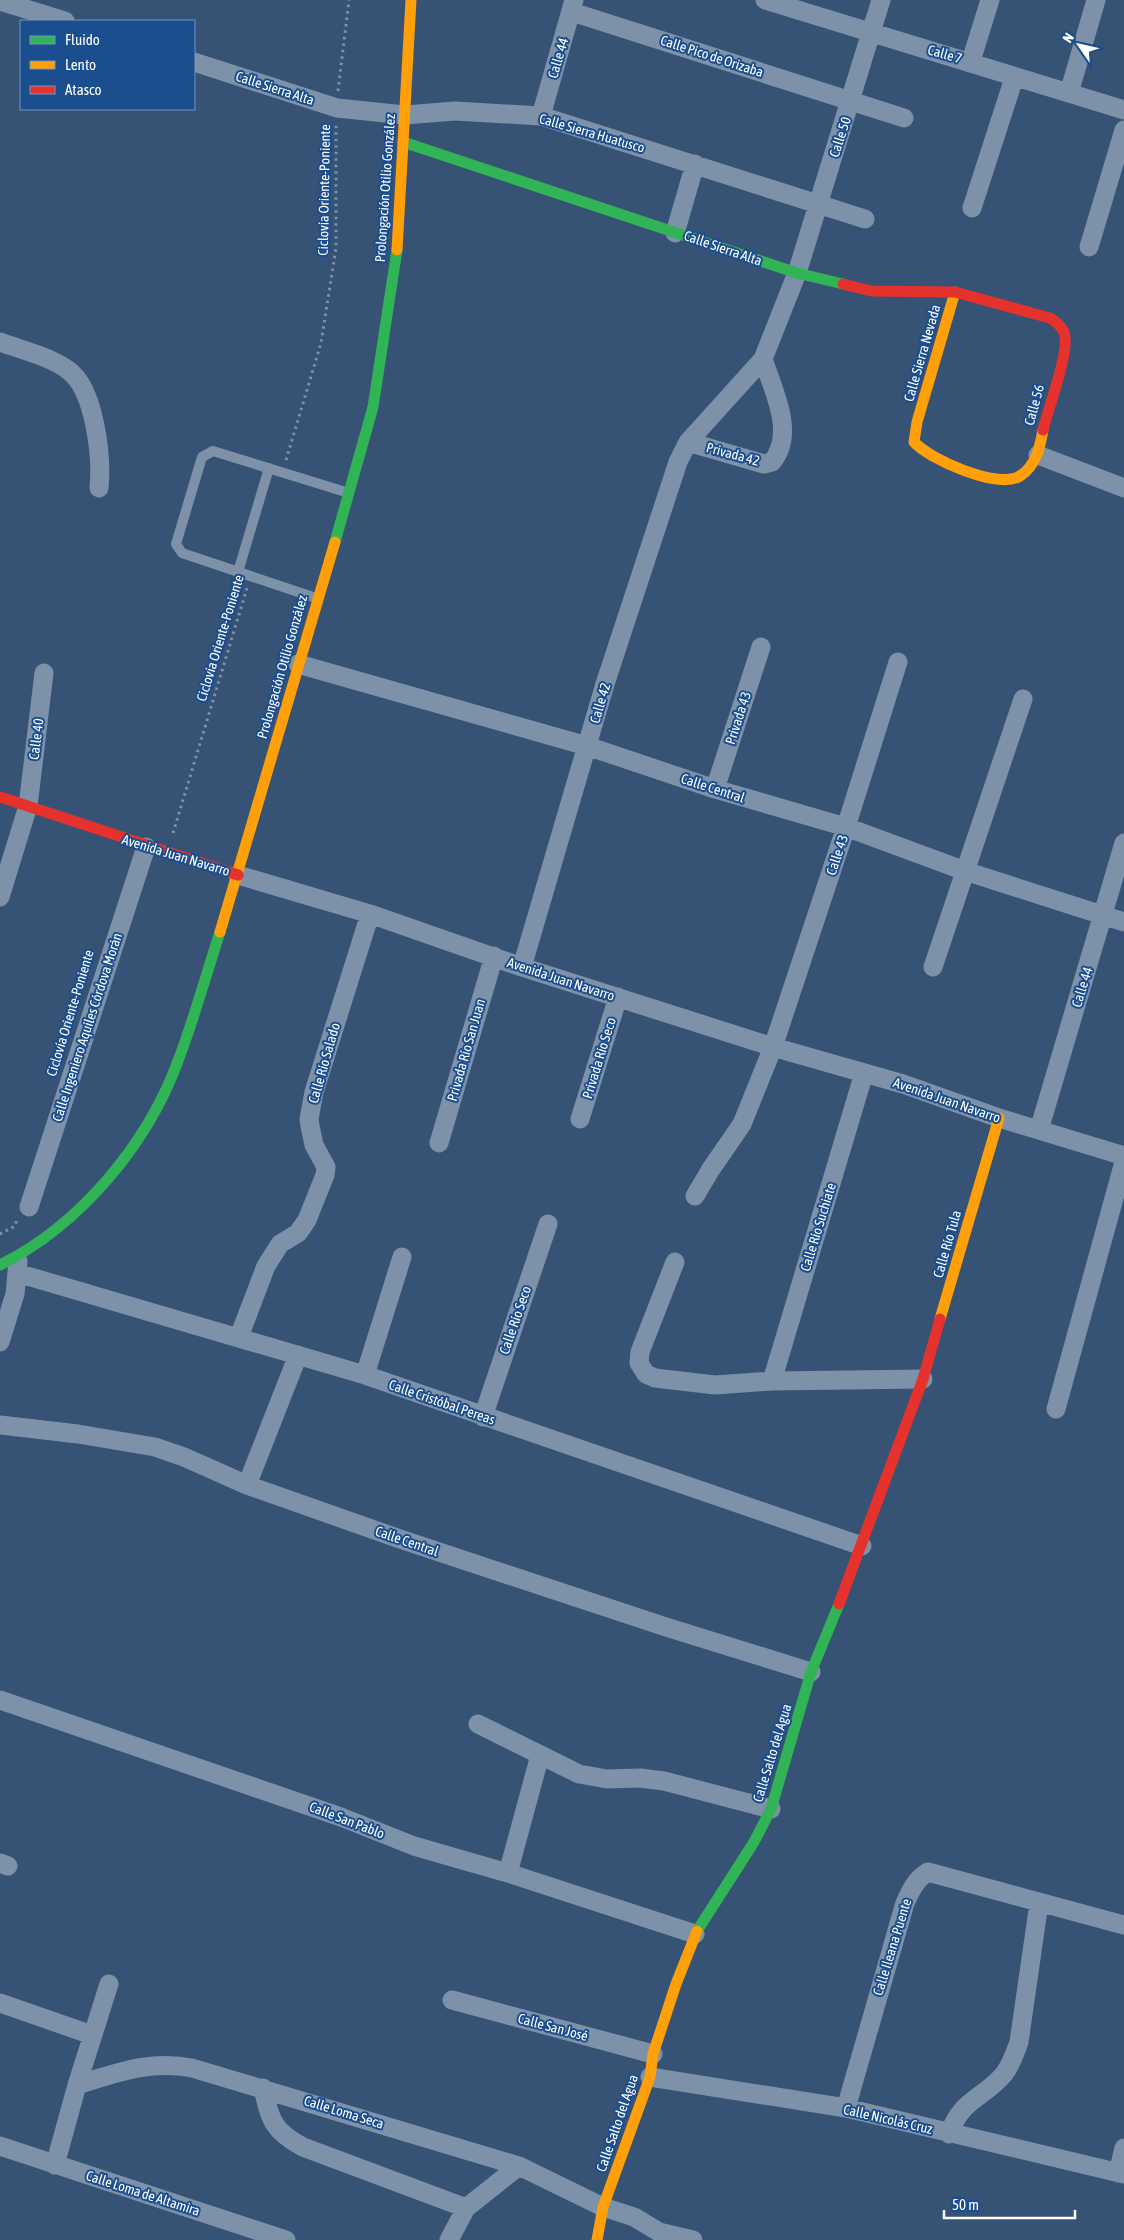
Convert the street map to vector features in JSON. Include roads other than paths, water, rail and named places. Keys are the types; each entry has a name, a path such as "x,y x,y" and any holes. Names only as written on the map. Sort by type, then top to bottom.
{"street":[{"name":"Prolongación Otilio González","path":"0,1266 18,1264 70,1217 116,1170 153,1116 178,1062 238,875 317,599 350,493 373,407 399,238 411,0"},
{"name":"Calle 50","path":"764,359 797,273 881,0"},
{"path":"971,62 990,0"},
{"path":"1069,93 1096,0"},
{"path":"0,1 62,20"},
{"name":"Calle 7","path":"769,1 971,62 1014,78 1124,110"},
{"name":"Calle Pico de Orizaba","path":"573,6 851,102 904,118"},
{"name":"Calle 44","path":"541,116 573,6"},
{"name":"Calle Sierra Alta","path":"195,62 337,108 358,110"},
{"path":"972,208 1014,78"},
{"name":"Calle Sierra Huatusco","path":"358,110 405,115 455,111 541,116 865,219"},
{"path":"1089,247 1124,130"},
{"name":"Calle Sierra Alta","path":"403,142 797,273 871,291 955,292 1050,318"},
{"path":"675,232 695,164"},
{"name":"Calle Sierra Nevada","path":"955,292 917,422 914,442 922,452 997,479"},
{"name":"Calle 56","path":"997,479 1020,476 1038,455 1048,407 1065,351 1064,332 1050,318"},
{"path":"0,342 58,364 79,381 99,444 101,470 98,488"},
{"name":"Privada 42","path":"688,442 764,464 772,462 776,457 784,428 764,359"},
{"name":"Calle 42","path":"522,966 588,746 670,485 688,442 764,359"},
{"path":"1038,455 1124,488"},
{"name":"Privada 43","path":"715,789 761,647"},
{"name":"Calle 43","path":"695,1196 742,1124 773,1047 898,662"},
{"name":"Calle Central","path":"298,664 588,746 715,789 846,827 965,870 1124,922"},
{"name":"Calle 40","path":"0,897 28,806 44,673"},
{"path":"933,967 1023,699"},
{"name":"Avenida Juan Navarro","path":"0,796 146,846 370,914 522,966 773,1047 864,1073 999,1118 1124,1156"},
{"name":"Calle 44","path":"1039,1130 1124,843"},
{"name":"Calle Ingeniero Aquiles Córdova Morán","path":"23,1212 146,846"},
{"name":"Calle Río Salado","path":"239,1337 266,1266 280,1244 298,1233 308,1220 325,1175 326,1167 314,1145 309,1119 314,1092 370,914"},
{"name":"Privada Río San Juan","path":"439,1144 494,956"},
{"name":"Privada Río Seco","path":"580,1120 618,997"},
{"name":"Calle Río Suchiate","path":"772,1381 864,1073"},
{"name":"Calle Río Tula","path":"923,1379 999,1118"},
{"path":"1056,1409 1124,1162"},
{"name":"Calle Río Seco","path":"483,1417 548,1224"},
{"path":"365,1375 402,1257"},
{"path":"675,1262 640,1352 639,1363 642,1370 655,1378 715,1385 772,1381 923,1379"},
{"path":"0,1342 15,1294 18,1264"},
{"name":"Calle Cristóbal Pereas","path":"18,1264 239,1337 365,1375 862,1546"},
{"path":"247,1485 298,1355"},
{"name":"Calle Salto del Agua","path":"597,2240 603,2207 650,2077 653,2054 676,1984 695,1934 750,1849 771,1809 811,1672 862,1546 923,1379"},
{"name":"Calle Central","path":"0,1425 78,1434 155,1448 184,1457 247,1485 666,1627 811,1672"},
{"name":"Calle San Pablo","path":"0,1700 332,1814 414,1846 508,1873 695,1934"},
{"path":"478,1724 568,1770 587,1776 664,1781 771,1809"},
{"path":"508,1873 540,1755"},
{"name":"Calle Ileana Puente","path":"846,2108 905,1902 918,1879 928,1872 1040,1904 1124,1925"},
{"path":"949,2134 959,2112 977,2095 997,2081 1011,2062 1019,2042 1040,1904"},
{"path":"55,2165 76,2085 109,1984"},
{"name":"Calle San José","path":"452,2000 653,2054"},
{"path":"0,2002 92,2035"},
{"name":"Calle Loma Seca","path":"76,2085 143,2065 161,2064 192,2068 519,2166 603,2207 634,2217 659,2232 693,2240"},
{"name":"Calle Nicolás Cruz","path":"650,2077 846,2108 949,2134 1121,2173"},
{"path":"263,2088 268,2114 280,2134 288,2139 303,2147 466,2208"},
{"name":"Calle Loma de Altamira","path":"0,2146 286,2240"},
{"path":"1121,2173 1124,2148"},
{"path":"449,2240 466,2208 519,2166"}],"lane":[{"path":"317,599 182,553 176,544 196,474 202,457 213,451 350,493"},
{"path":"238,572 269,468"}]}
